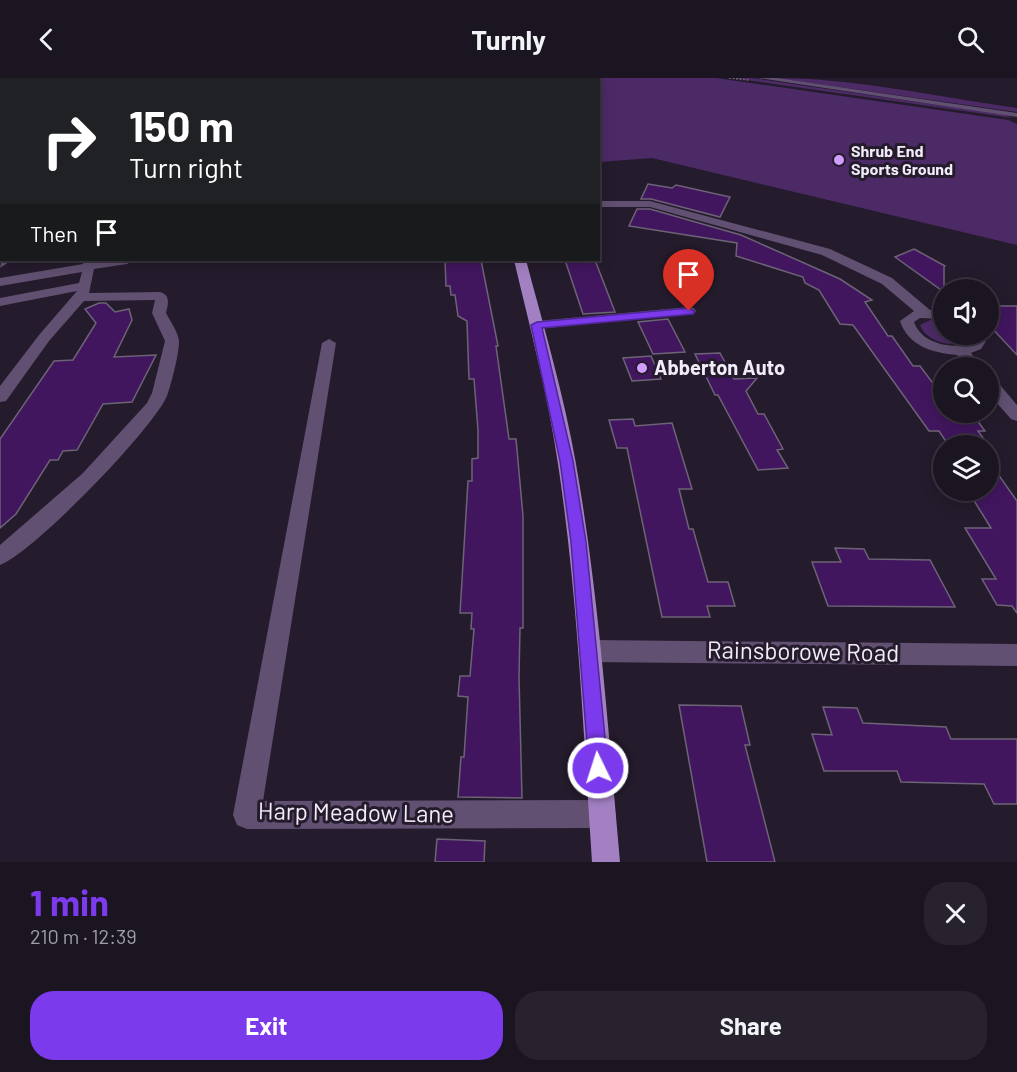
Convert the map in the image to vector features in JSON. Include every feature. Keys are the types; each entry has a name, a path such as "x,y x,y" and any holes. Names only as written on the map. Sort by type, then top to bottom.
{"main road":[{"path":"520,261 567,461 579,542 606,862"}],"street":[{"path":"762,78 1017,115"},
{"path":"812,78 1017,107"},
{"path":"600,204 650,204 826,252 887,281 925,313"},
{"path":"28,277 34,261"},
{"path":"48,273 52,261"},
{"path":"0,282 48,273 73,264 114,261"},
{"path":"0,397 82,292 89,263"},
{"path":"0,302 82,292 153,294 160,296 162,302 159,313 172,341 160,393 154,406 89,478 22,540 0,556"},
{"path":"537,325 689,311"},
{"path":"933,314 916,314 907,321 912,333 929,344 962,351 977,345"},
{"name":"Harp Meadow Lane","path":"329,343 248,815 602,814"},
{"path":"962,351 967,357"},
{"path":"999,395 1017,415"},
{"name":"Rainsborowe Road","path":"590,651 1017,656"}],"shaded area":[{"name":"Shrub End Sports Ground","path":"600,78 716,78 1008,120 1017,124 1017,245 652,158 600,162"},
{"path":"733,78 752,78 1013,118"},
{"path":"775,78 835,81 896,89 1017,108 1017,112"},
{"path":"933,319 933,338 923,331 920,325"}],"building":[{"path":"648,184 672,188 676,185 730,197 720,217 651,199 641,199"},
{"path":"637,209 650,209 741,235 840,279 872,300 865,302 888,336 892,336 913,366 920,366 933,383 933,423 979,423 985,431 978,431 981,435 942,435 939,431 929,431 853,325 840,324 819,290 805,283 803,277 736,256 737,243 629,226"},
{"path":"914,249 945,266 944,279 933,279 933,284 895,257"},
{"path":"445,261 481,261 498,346 496,346 509,439 516,439 523,516 523,628 520,628 519,677 522,798 458,797 461,757 464,757 468,697 458,696 460,676 470,676 474,629 471,629 472,613 460,613 468,481 472,481 472,459 478,458 478,430 474,379 469,379 467,321 458,316 455,295 451,295 450,286 446,286"},
{"path":"565,261 595,261 615,312 583,314"},
{"path":"99,303 106,303 115,312 129,309 132,320 114,357 156,355 132,402 103,404 77,450 63,451 58,460 50,460 16,514 0,528 0,439 54,361 73,360 96,323 85,309"},
{"path":"999,306 1017,306 1017,355 999,336"},
{"path":"668,319 685,352 653,354 638,322"},
{"path":"720,353 734,379 757,378 746,391 758,414 764,414 783,449 777,450 788,468 758,470 718,395 715,395 695,354"},
{"name":"Abberton Auto","path":"651,356 661,379 632,381 623,358"},
{"path":"633,419 635,426 672,423 692,489 679,489 689,529 693,529 708,582 728,582 735,606 707,606 710,617 662,617 627,448 617,448 609,420"},
{"path":"999,476 1017,501 1017,613 1012,606 997,605 982,579 996,579 965,528 991,528 974,501 999,501"},
{"path":"835,548 864,549 869,559 930,560 955,607 828,606 812,562 841,562"},
{"path":"679,705 741,706 750,745 745,745 775,862 707,862"},
{"path":"823,707 857,708 863,723 946,727 951,739 1017,739 1017,804 994,804 984,784 901,782 897,771 824,771 812,734 832,735"},
{"path":"437,839 485,841 484,862 435,862"}],"place":[{"name":"Shrub End Sports Ground","path":"839,160"},
{"name":"Abberton Auto","path":"642,368"}],"route":[{"path":"598,768 590,651 579,542 567,461 537,325 689,311"}]}
